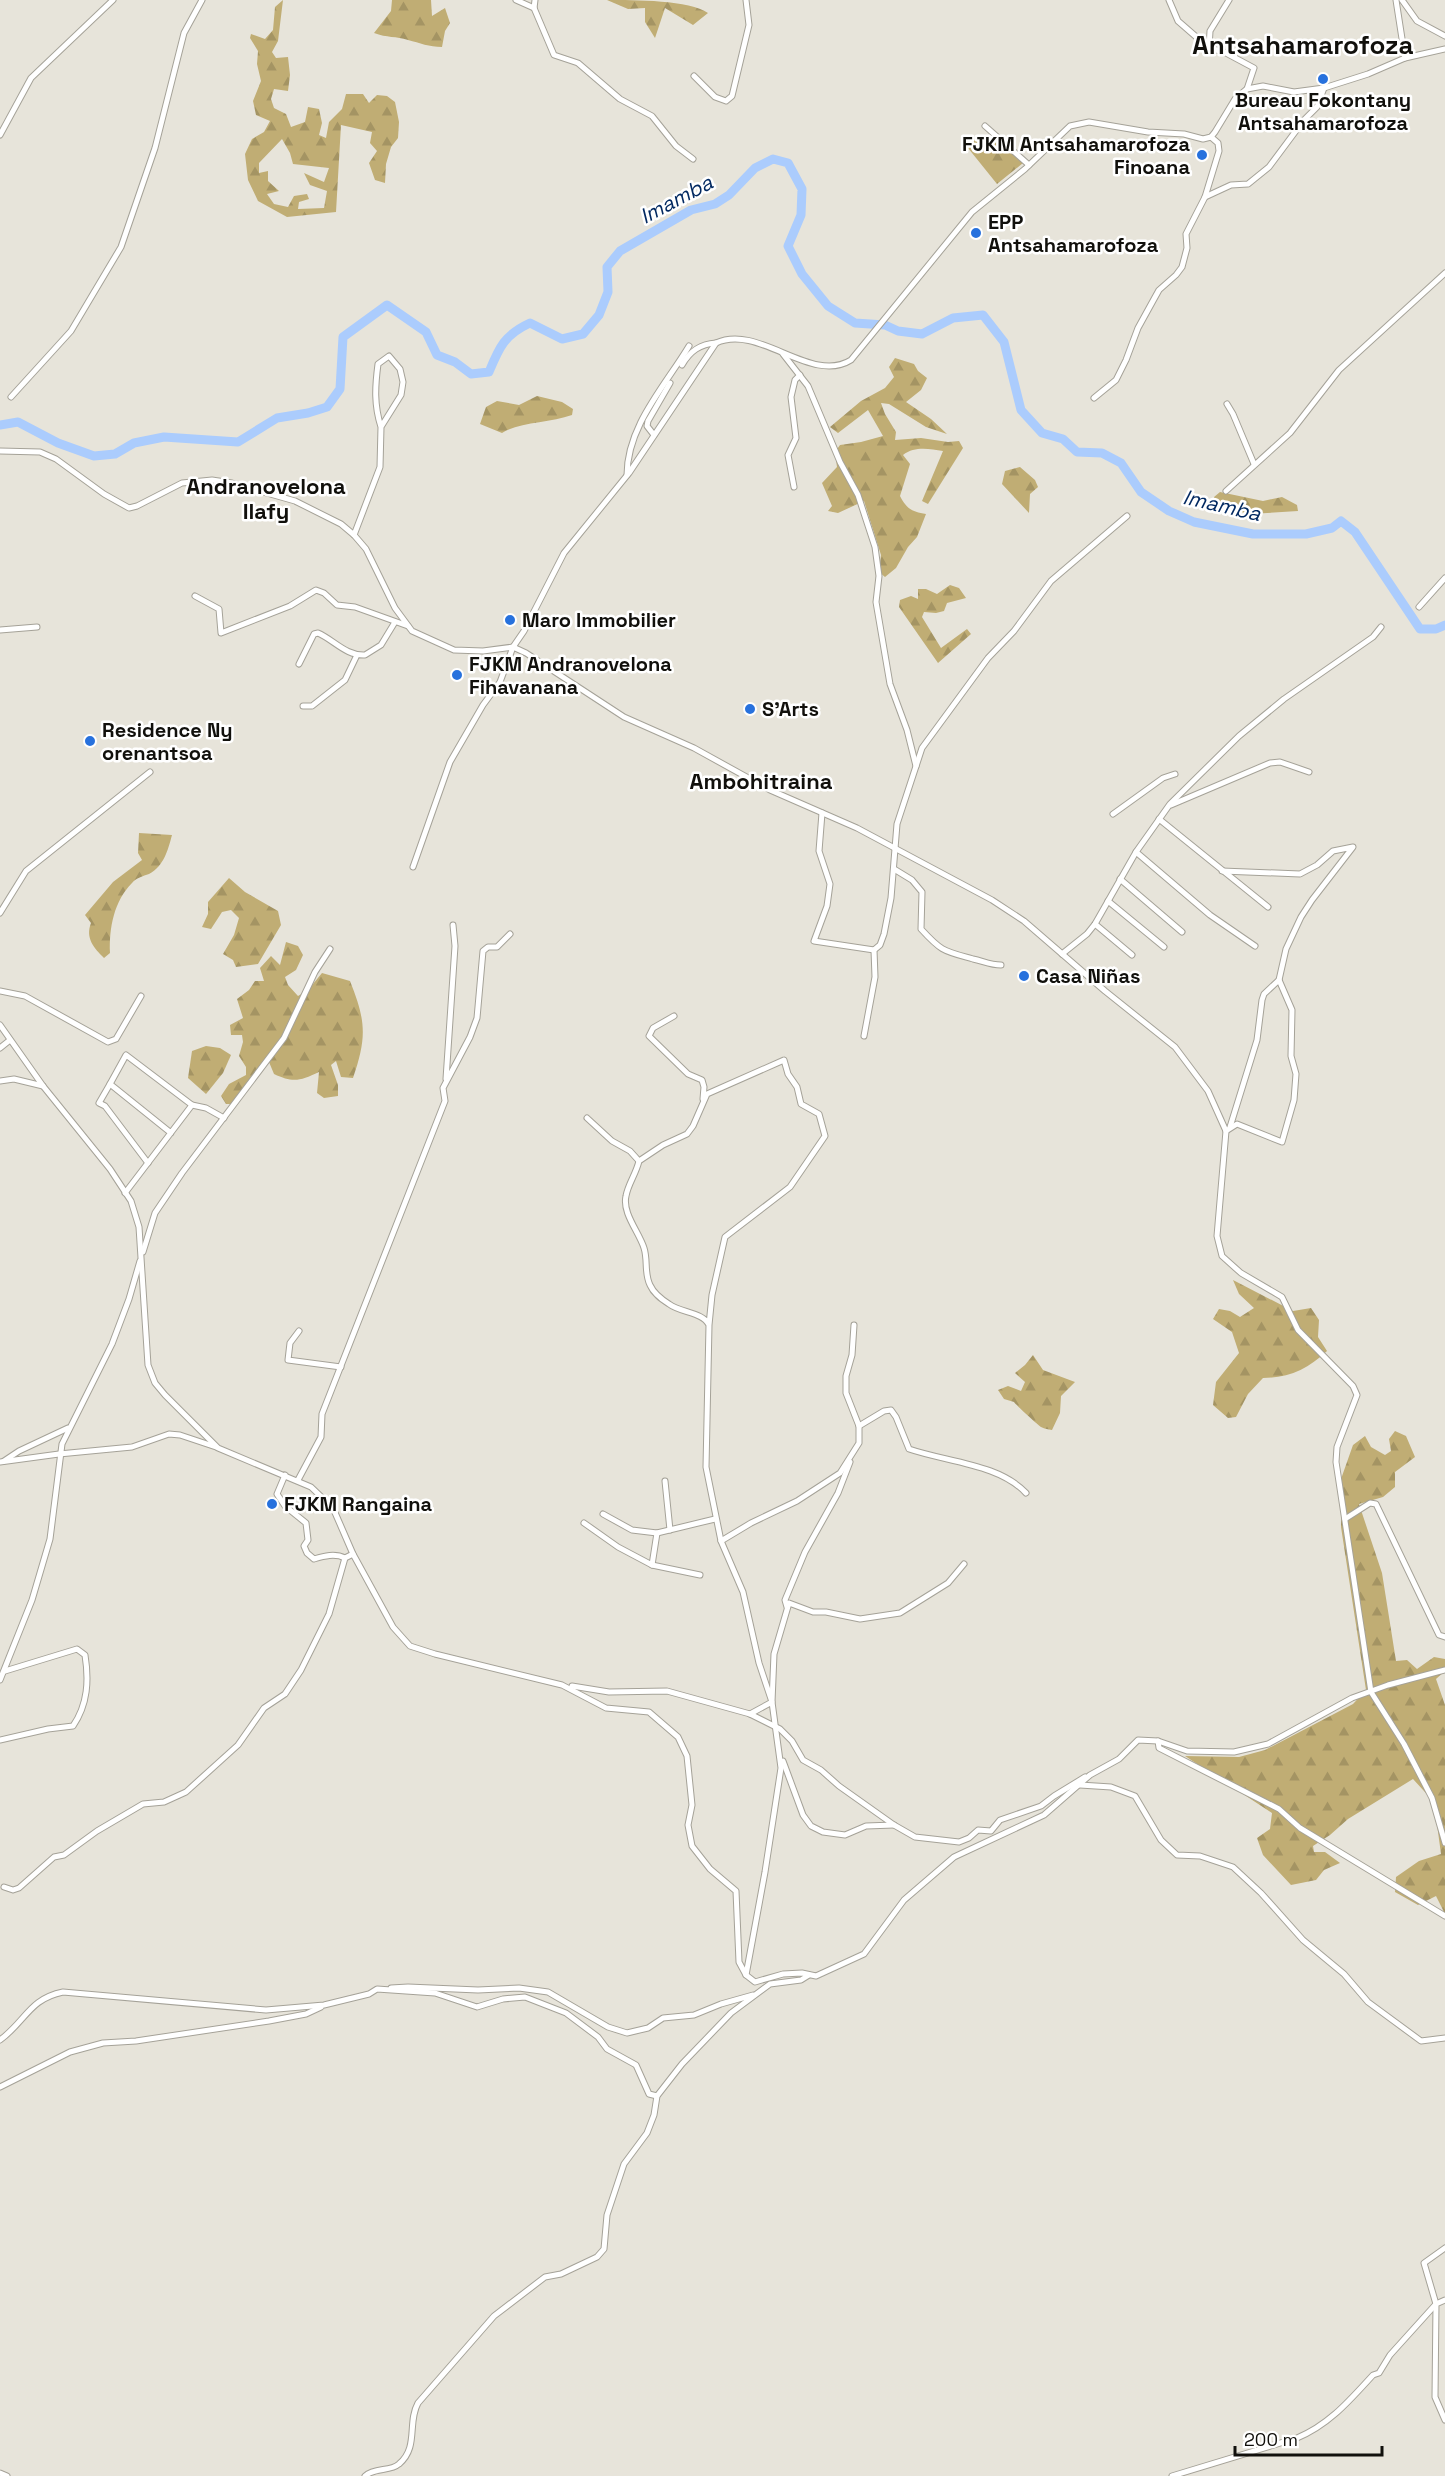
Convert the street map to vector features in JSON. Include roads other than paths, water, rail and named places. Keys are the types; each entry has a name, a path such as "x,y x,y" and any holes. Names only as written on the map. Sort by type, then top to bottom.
{"street":[{"path":"0,135 31,78 113,0"},
{"path":"11,397 71,331 121,248 155,148 184,33 202,0"},
{"path":"516,0 534,8"},
{"path":"535,0 534,8 554,55 578,63 620,99 652,116 676,146 693,159"},
{"path":"694,76 715,97 726,101 732,96 749,25 746,0"},
{"path":"654,435 647,426 652,412 684,360 693,350 705,343 730,339 749,341 817,364 833,366 851,360 972,212 1029,165 1070,126 1089,122 1148,132 1184,134 1203,139 1211,137 1235,99 1246,88 1254,68 1224,52 1209,48 1178,21 1169,0"},
{"path":"1209,48 1210,31 1229,0"},
{"path":"1396,0 1405,58"},
{"path":"1402,0 1417,21 1445,36"},
{"path":"1246,88 1263,86 1294,92 1324,88 1368,74 1405,58 1445,49"},
{"path":"1205,197 1231,185 1248,184 1275,162 1304,120 1317,107 1324,88"},
{"path":"985,126 1029,165"},
{"path":"1094,398 1116,380 1138,328 1159,290 1175,277 1182,267 1187,248 1186,234 1205,197 1220,151 1218,143 1211,137"},
{"path":"1226,492 1290,433 1339,370 1445,273"},
{"path":"413,867 450,762 483,705 500,682 513,647 564,554 627,475 716,343"},
{"path":"627,475 629,456 641,421 689,346"},
{"path":"782,352 808,386 840,462 858,495 874,547 879,576 876,602 890,684 907,730 916,766"},
{"path":"354,535 380,466 381,427 374,406 375,385 378,364 389,356 400,369 403,382 401,395 381,427"},
{"path":"794,487 788,456 796,438 791,397 795,380 800,375"},
{"path":"1227,404 1254,464"},
{"path":"0,452 40,452 56,459 104,494 129,508 182,483 212,480 232,483 295,501 341,524 366,549 395,608 412,631 454,650 483,651 513,647 526,653 624,717 694,748 770,790 857,828 992,900 1023,921 1175,1047 1208,1091 1228,1129"},
{"path":"822,813 819,851 830,884 827,906 814,941 874,950 880,945 884,934 894,869 897,824 922,748 988,657 1014,631 1051,581 1126,516"},
{"path":"1419,607 1445,578"},
{"path":"195,596 219,609 221,633 290,606 316,590 324,593 337,605 355,607 409,627"},
{"path":"299,664 314,634 318,633 348,652 365,655 381,645 395,622"},
{"path":"0,630 37,627"},
{"path":"1062,954 1087,934 1095,924 1136,852 1169,806 1239,736 1284,699 1373,637 1381,627"},
{"path":"303,706 312,706 345,680 357,655"},
{"path":"1169,806 1270,763 1280,762 1309,772"},
{"path":"0,913 26,871 150,772"},
{"path":"1113,814 1163,778 1175,774"},
{"path":"1158,819 1268,907"},
{"path":"1222,872 1300,874 1317,865 1333,852 1353,847 1301,917 1286,949 1279,980 1264,994 1257,1040 1228,1129 1217,1236 1222,1256 1241,1273 1282,1297 1298,1330 1353,1386 1357,1395 1337,1447 1336,1462 1371,1692 1404,1744 1432,1798 1445,1843"},
{"path":"1136,852 1210,915 1255,946"},
{"path":"894,869 919,887 922,892 921,929 938,947 952,955 976,959 988,965 1001,965"},
{"path":"1120,879 1182,932"},
{"path":"1108,901 1164,946"},
{"path":"1095,924 1132,955"},
{"path":"446,1081 455,946 453,925"},
{"path":"298,1480 321,1437 322,1414 445,1101 443,1088 470,1037 477,1018 483,951 488,947 497,947 510,934"},
{"path":"0,1680 32,1600 50,1539 59,1454 68,1428 82,1406 112,1344 129,1299 155,1213 182,1173 284,1038 315,972 330,949"},
{"path":"864,1036 875,977 874,950"},
{"path":"1228,1129 1237,1124 1282,1142 1294,1100 1296,1074 1291,1056 1292,1010 1279,980"},
{"path":"0,991 25,996 108,1042 116,1039 141,996"},
{"path":"674,1016 653,1028 649,1036 688,1074 702,1080 703,1101"},
{"path":"0,1025 43,1086 110,1169 131,1201 139,1227 148,1365 155,1383 218,1448"},
{"path":"0,1048 10,1040"},
{"path":"148,1163 105,1106 99,1104 126,1055 192,1105 206,1108 224,1118"},
{"path":"709,1325 700,1315 682,1312 655,1294 648,1282 645,1250 626,1206 626,1195 639,1161 663,1145 687,1134 697,1119 707,1094 784,1060 788,1074 797,1087 801,1104 819,1114 825,1136 790,1187 725,1237 713,1286 709,1325 706,1467 721,1542 743,1592 759,1663 772,1702"},
{"path":"0,1081 14,1079 43,1086"},
{"path":"110,1084 171,1133"},
{"path":"125,1193 192,1105"},
{"path":"587,1118 612,1141 630,1151 639,1161"},
{"path":"721,1542 752,1523 797,1501 840,1473 860,1443 859,1426 846,1394 846,1376 852,1355 854,1325"},
{"path":"298,1331 290,1343 288,1360 341,1367"},
{"path":"859,1426 884,1411 891,1410 909,1449 1000,1474 1018,1484 1026,1493"},
{"path":"2,1462 19,1451 68,1428"},
{"path":"2,1462 132,1447 169,1434 180,1435 218,1448 298,1480 311,1487 333,1508 353,1554 393,1627 410,1646 562,1685 609,1692 667,1691 750,1714 775,1726 792,1741 803,1760 821,1770 839,1786 894,1825 915,1836 959,1842 969,1838 978,1830 991,1831 1000,1820 1041,1806 1054,1796 1119,1759 1138,1740 1158,1741 1187,1751 1234,1752 1268,1744 1352,1698 1388,1685 1445,1670"},
{"path":"787,1607 785,1599 805,1552 838,1493 856,1449"},
{"path":"285,1475 277,1494 285,1506 306,1523 308,1540 304,1546 307,1553 314,1559 326,1556 345,1558 353,1554"},
{"path":"665,1481 670,1530"},
{"path":"1345,1519 1371,1503 1376,1504 1439,1635 1445,1637"},
{"path":"603,1514 632,1530 657,1533 715,1520"},
{"path":"584,1523 618,1547 652,1565 700,1575"},
{"path":"652,1565 657,1533"},
{"path":"4,1887 13,1890 19,1888 54,1857 64,1855 97,1831 143,1804 164,1802 186,1792 238,1745 264,1708 285,1694 300,1670 329,1614 345,1558"},
{"path":"746,1975 781,1768 772,1702 774,1654 789,1603 813,1612 826,1612 860,1619 900,1613 948,1583 964,1564"},
{"path":"0,1740 73,1726 81,1713 88,1676 85,1655 77,1649 5,1671"},
{"path":"562,1685 606,1708 650,1712 678,1737 687,1756 692,1804 688,1825 692,1846 710,1869 736,1891 739,1962 746,1975 755,1982 783,1974 816,1976 864,1954 904,1900 954,1857 1044,1815 1090,1775"},
{"path":"750,1714 772,1702"},
{"path":"1158,1741 1159,1748 1279,1809 1299,1828 1445,1916"},
{"path":"778,1745 803,1815 811,1826 823,1832 845,1836 866,1826 894,1825"},
{"path":"1080,1785 1111,1787 1136,1796 1161,1840 1177,1855 1200,1856 1233,1867 1261,1893 1304,1940 1344,1974 1368,2002 1421,2041 1445,2037"},
{"path":"365,2476 374,2471 395,2467 405,2458 411,2447 413,2412 418,2403 494,2316 545,2277 561,2274 597,2258 604,2249 607,2215 624,2164 647,2133 654,2115 657,2096 682,2064 730,2013 770,1984 801,1980 809,1975"},
{"path":"0,2040 12,2031 38,2000 63,1992 266,2010 324,2005 369,1995 377,1989 519,1988 548,1992 608,2027 627,2033 648,2028 663,2018 694,2015 742,1997 755,1995"},
{"path":"377,1989 435,1993 477,2007 503,1999 525,1997 552,2006 566,2013 598,2037 607,2049 636,2065 649,2094 657,2096"},
{"path":"0,2087 70,2052 103,2043 136,2041 278,2019 306,2014 324,2005"},
{"path":"1445,2248 1424,2263 1436,2304 1435,2397 1445,2420"},
{"path":"1172,2476 1314,2431 1338,2412 1373,2375 1379,2373 1390,2355 1436,2304 1445,2300"},
{"path":"0,2474 7,2476"}],"waterway":[{"name":"Imamba","path":"0,425 18,422 58,443 94,456 115,454 134,443 164,437 238,442 277,418 327,407 340,389 343,337 387,305 426,332 437,355 455,362 471,374 489,372 508,337 530,323 562,339 583,334 599,315 608,292 607,267 620,251 691,210 715,204 729,195 755,168 773,159 788,163 802,189 801,215 788,246 802,274 828,306 855,323 885,325 898,331 922,334 953,318 983,315 1004,342 1021,410 1042,433 1063,439 1077,452 1102,453 1121,463 1141,492 1169,511 1194,522 1253,534 1306,534 1332,528 1341,521 1355,532 1420,629 1436,629 1445,625"}],"place":[{"name":"Bureau Fokontany Antsahamarofoza","path":"1323,79"},
{"name":"FJKM Antsahamarofoza Finoana","path":"1202,155"},
{"name":"EPP Antsahamarofoza","path":"976,233"},
{"name":"Maro Immobilier","path":"510,620"},
{"name":"FJKM Andranovelona Fihavanana","path":"457,675"},
{"name":"S'Arts","path":"750,709"},
{"name":"Residence Ny orenantsoa","path":"90,741"},
{"name":"Casa Niñas","path":"1024,976"},
{"name":"FJKM Rangaina","path":"272,1504"}],"district":[{"name":"Antsahamarofoza","path":"1303,45"},
{"name":"Andranovelona Ilafy","path":"266,498"},
{"name":"Ambohitraina","path":"761,781"}]}
